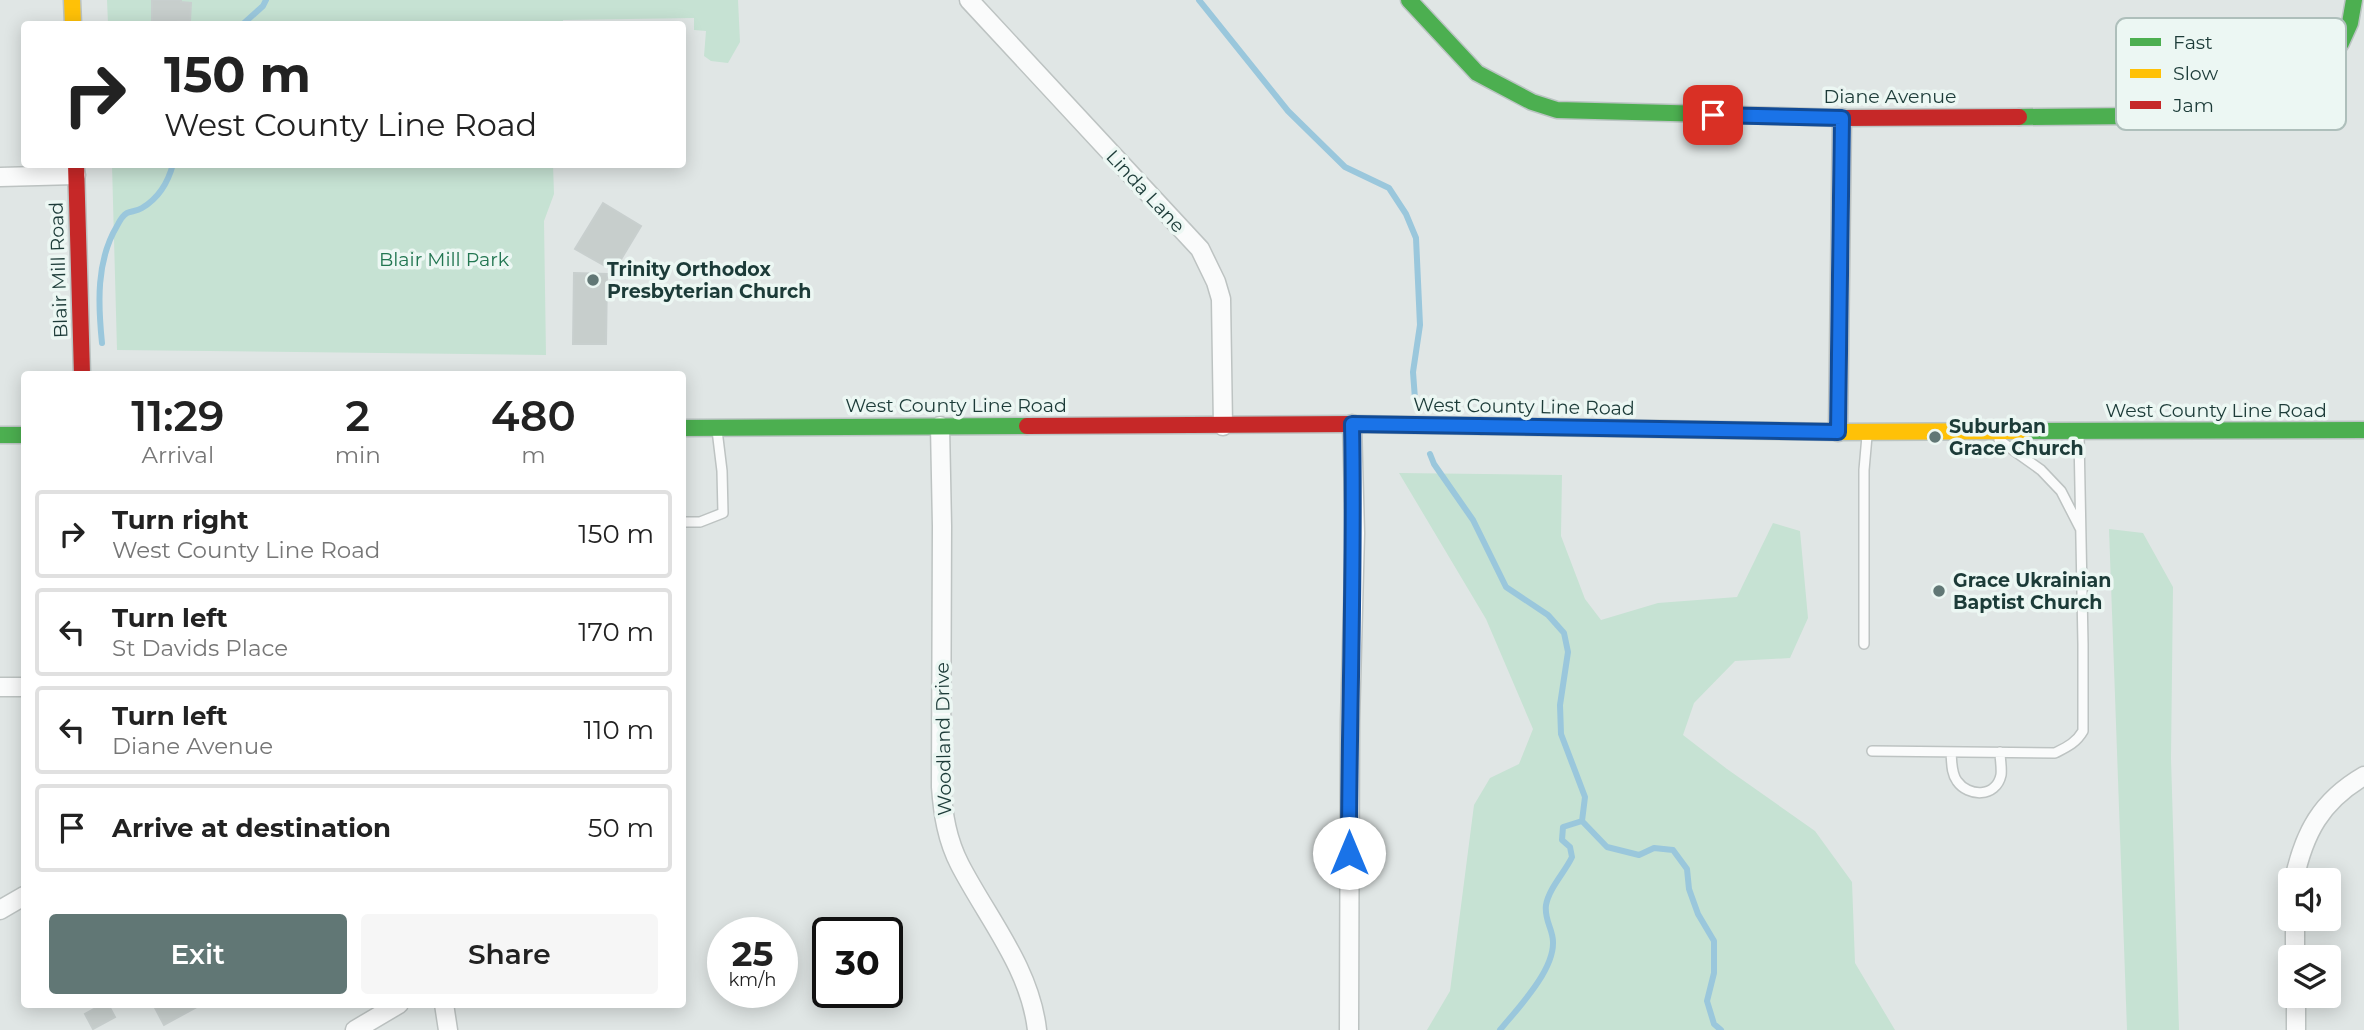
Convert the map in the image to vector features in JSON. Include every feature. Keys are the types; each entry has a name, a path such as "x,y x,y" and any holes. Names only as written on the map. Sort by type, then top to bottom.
{"main road":[{"path":"72,0 73,21"},
{"name":"Diane Avenue","path":"1409,0 1477,73 1523,98 1557,110 1842,118 2116,115"},
{"name":"Diane Avenue","path":"2346,32 2354,0"},
{"name":"Blair Mill Road","path":"76,170 82,371"},
{"name":"West County Line Road","path":"686,428 1352,424 1838,432 2364,430"},
{"path":"0,435 21,435"}],"street":[{"name":"Linda Lane","path":"969,0 1199,249 1216,282 1221,299 1223,426"},
{"path":"1838,432 1842,118"},
{"path":"0,177 76,170"},
{"path":"1349,1030 1350,720 1355,533 1352,424"},
{"name":"Woodland Drive","path":"940,426 943,813 949,839 959,863 1019,967 1030,992 1037,1030"},
{"path":"0,687 21,687"},
{"path":"2297,868 2311,828 2326,806 2339,793 2364,776"},
{"path":"0,910 21,898"},
{"path":"355,1030 392,1008"},
{"path":"445,1008 448,1030"},
{"path":"2296,1008 2296,1030"}],"lane":[{"path":"686,522 700,522 723,513 717,428"},
{"path":"1864,644 1864,470 1867,431"},
{"path":"1986,431 2041,470 2062,491 2081,531"},
{"path":"1872,751 2054,752 2068,747 2078,739 2083,731 2079,431"},
{"path":"1951,753 1954,775 1958,782 1965,789 1980,793 1988,792 1998,782 2001,775 2000,752"}],"green space":[{"path":"107,0 738,0 740,42 728,63 711,61 704,56 706,31 694,30 694,18 563,21 108,21"},
{"name":"Blair Mill Park","path":"112,168 553,168 554,194 544,221 546,355 117,350"},
{"path":"1399,473 1562,475 1561,536 1585,599 1601,620 1658,603 1737,597 1773,523 1800,531 1808,618 1790,658 1735,661 1694,703 1683,735 1815,831 1852,882 1855,963 1895,1030 1427,1030 1450,991 1474,805 1490,778 1519,764 1533,729 1486,619"},
{"path":"2109,529 2143,533 2173,587 2171,758 2179,1030 2127,1030"}],"building":[{"path":"152,0 181,0 191,3 190,21 152,21"},
{"path":"603,203 641,226 614,271 575,249"},
{"path":"574,273 607,274 606,344 573,344"},
{"path":"96,1008 110,1008 115,1017 93,1029 85,1014"},
{"path":"155,1008 195,1008 164,1025"}],"waterway":[{"path":"246,21 266,0"},
{"path":"1199,0 1288,111 1345,167 1389,188 1406,214 1416,238 1420,325 1413,372 1415,399"},
{"path":"102,343 100,283 110,239 124,215 142,208 158,195 171,168"},
{"path":"1430,454 1434,464 1473,520 1506,587 1548,615 1564,633 1568,652 1560,705 1561,734 1585,797 1582,821 1607,847 1639,855 1654,848 1673,850 1687,869 1689,889 1698,914 1714,941 1714,973 1707,1001 1714,1024 1721,1030"},
{"path":"1500,1030 1533,989 1548,965 1553,942 1546,905 1550,892 1572,857 1570,847 1562,840 1563,827 1582,821"}],"traffic: fast":[{"path":"1409,0 1477,73 1532,102 1557,110 1708,114"},
{"path":"2346,32 2354,0"},
{"path":"2019,117 2116,116"},
{"path":"686,428 1027,426"},
{"path":"2023,431 2364,430"},
{"path":"0,435 21,435"}],"traffic: slow":[{"path":"72,0 73,21"},
{"path":"1481,426 1838,432 2023,431"}],"traffic: jam":[{"path":"1708,114 1842,118 2019,117"},
{"path":"76,168 82,371"},
{"path":"1027,426 1481,426"}],"place":[{"name":"Trinity Orthodox Presbyterian Church","path":"593,280"},
{"name":"Suburban Grace Church","path":"1935,437"},
{"name":"Grace Ukrainian Baptist Church","path":"1939,591"}],"route":[{"path":"1349,853 1355,533 1352,424 1838,432 1842,118 1713,115"}]}
